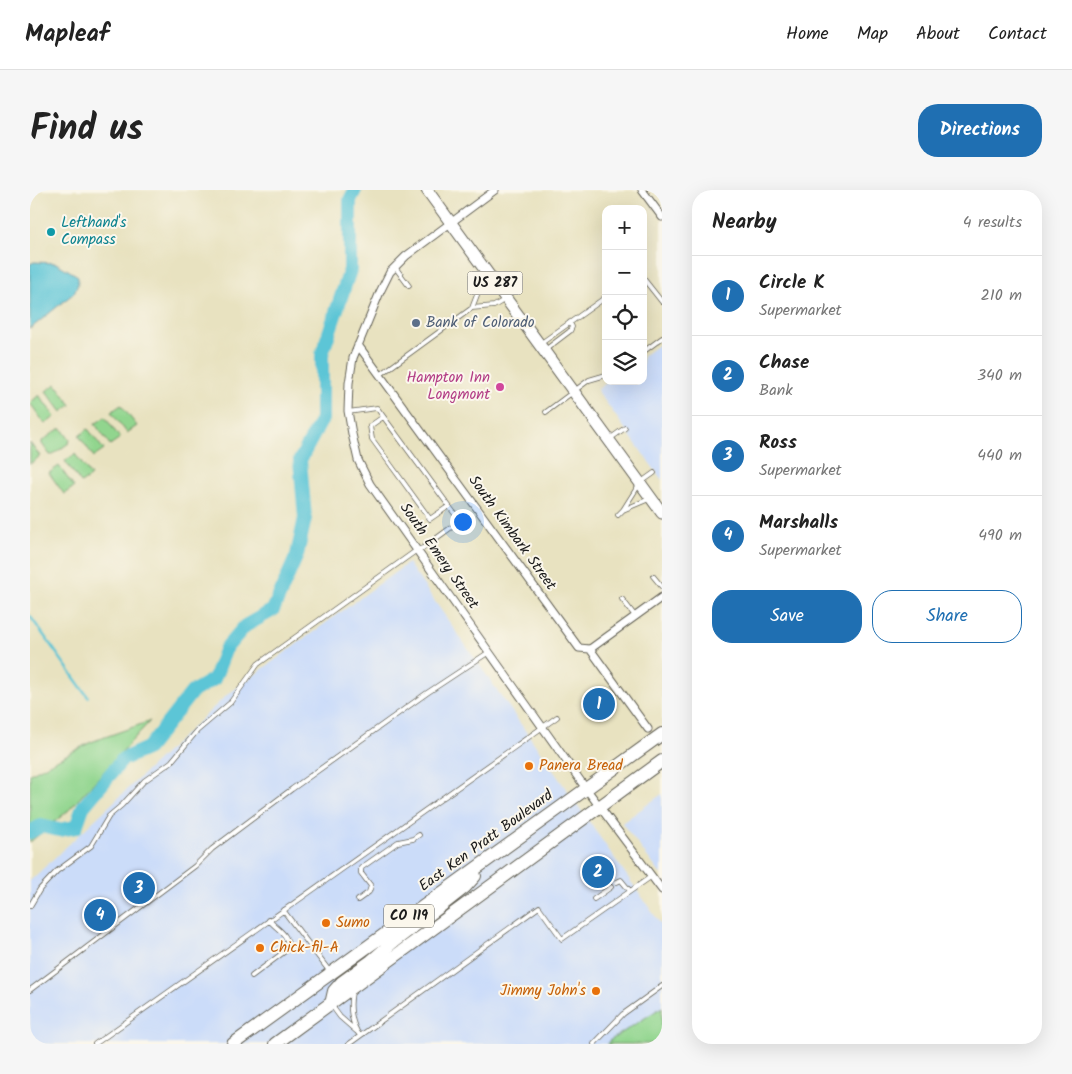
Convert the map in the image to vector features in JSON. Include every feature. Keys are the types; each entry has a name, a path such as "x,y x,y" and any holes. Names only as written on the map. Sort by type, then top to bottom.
{"highway":[{"name":"East Ken Pratt Boulevard","path":"233,1044 662,734"},
{"name":"CO 119","path":"275,1044 662,762"},
{"path":"331,1004 334,991 342,982 372,961 465,887 493,855"}],"main road":[{"name":"US 287","path":"427,190 662,513"}],"street":[{"name":"South Emery Street","path":"495,190 406,256 390,272 353,358 349,384 348,412 358,460 370,484 542,727 662,890"},
{"path":"642,190 662,218"},
{"name":"South Kimbark Street","path":"358,345 579,648 590,649 648,730"},
{"path":"590,649 662,597"}],"lane":[{"path":"395,267 409,286"},
{"path":"472,308 477,295 477,286 490,276"},
{"path":"647,283 662,302"},
{"path":"380,375 472,308 494,306 507,299"},
{"path":"542,347 570,322 602,300"},
{"path":"542,347 570,332 572,327 570,322"},
{"path":"647,349 662,338"},
{"path":"546,412 590,380 602,376"},
{"path":"30,906 40,889 56,872 91,846 110,816 122,806 144,781 171,762 197,731 230,703 258,664 460,521 377,408 348,412"},
{"path":"383,417 370,426 372,439 430,519 449,506"},
{"path":"609,440 625,428"},
{"path":"618,515 640,483 654,473"},
{"path":"623,510 651,498"},
{"path":"653,576 662,587"},
{"path":"622,599 635,616"},
{"path":"30,990 163,891 195,866 212,849 292,790 427,693 490,652"},
{"path":"95,1044 557,716"},
{"path":"358,900 369,892 371,886 361,873 361,868 398,842 413,839 419,835"},
{"path":"349,1044 539,907 562,939 652,876"},
{"path":"617,882 621,880 630,891"},
{"path":"594,899 611,886"},
{"path":"284,910 331,973"},
{"path":"252,976 288,948 289,942 282,931 269,920"},
{"path":"594,1044 623,1014 662,986"},
{"path":"352,988 350,1010 356,1030 360,1036"},
{"path":"331,1004 340,1017 356,1030"}],"shaded area":[{"path":"662,342 662,480 597,390 604,385 647,385 647,353"},
{"path":"408,563 662,926 662,1007 607,1044 30,1044 30,881 227,695"},
{"path":"662,794 662,876 622,823"}],"green space":[{"path":"56,384 71,405 62,412 46,391"},
{"path":"39,395 55,417 45,424 30,403"},
{"path":"121,405 137,426 127,433 111,412"},
{"path":"105,417 120,438 110,445 95,424"},
{"path":"59,429 62,429 70,440 69,443 50,455 42,441"},
{"path":"88,429 104,450 94,457 79,436"},
{"path":"30,443 40,456 30,464"},
{"path":"75,454 91,476 81,483 65,461"},
{"path":"59,466 74,487 64,494 49,473"},
{"path":"150,721 69,810 30,842 30,774 91,742"},
{"path":"662,1007 662,1044 607,1044 609,1041"}],"water":[{"path":"34,262 56,263 78,276 78,284 74,293 30,329 30,264"}],"waterway":[{"path":"30,832 41,826 59,830 76,827 83,807 123,759 148,748 192,692 214,679 226,648 245,626 273,610 297,555 305,518 300,460 322,419 322,354 350,270 350,200 355,190"},
{"path":"30,616 88,697"}],"place":[{"name":"Lefthand's Compass","path":"51,232"},
{"name":"Bank of Colorado","path":"416,323"},
{"name":"Hampton Inn Longmont","path":"500,387"},
{"name":"Circle K","path":"599,704"},
{"name":"Panera Bread","path":"529,766"},
{"name":"Chase","path":"598,872"},
{"name":"Ross","path":"139,888"},
{"name":"Marshalls","path":"100,915"},
{"name":"Sumo","path":"326,923"},
{"name":"Chick-fil-A","path":"260,948"},
{"name":"Jimmy John's","path":"596,991"}]}
